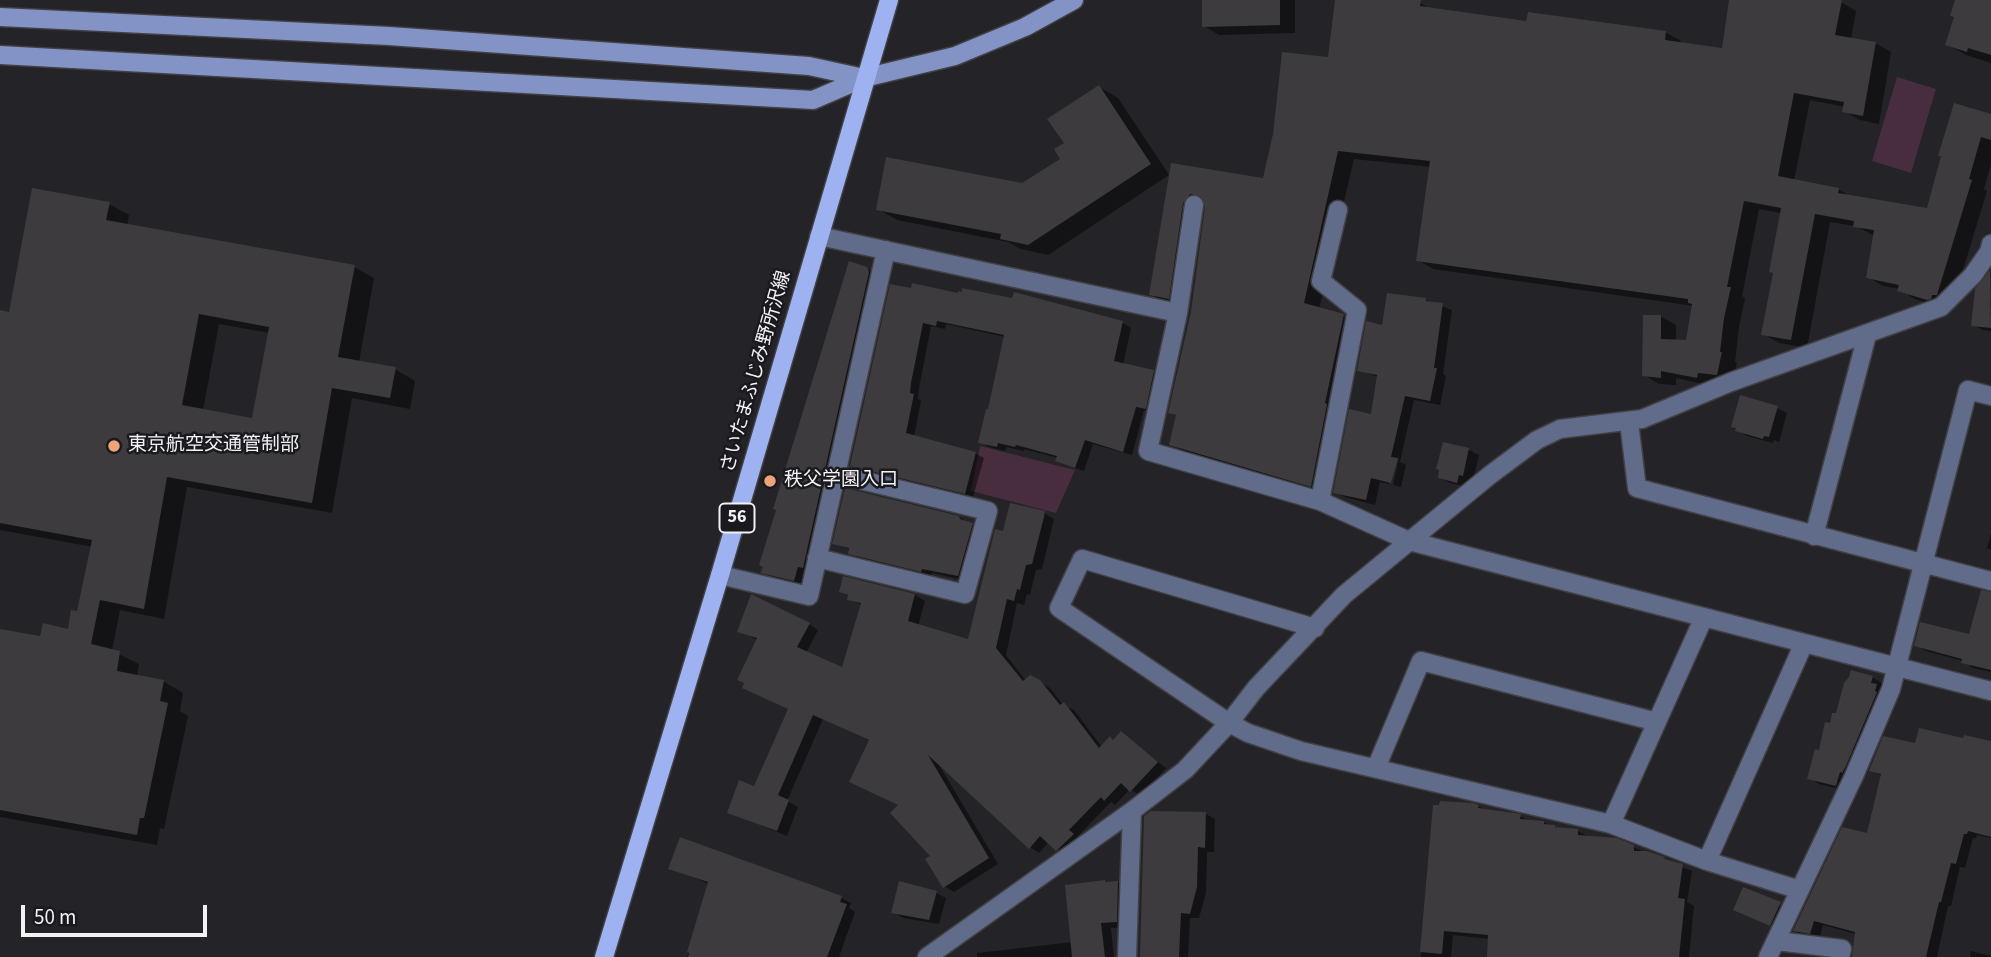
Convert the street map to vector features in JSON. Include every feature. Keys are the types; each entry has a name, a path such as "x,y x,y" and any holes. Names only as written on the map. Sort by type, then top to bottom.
{"main road":[{"name":"さいたまふじみ野所沢線","path":"604,957 720,576 889,0"}],"street":[{"path":"0,55 813,100 864,78 954,56 1025,27 1074,0"},
{"path":"0,16 389,36 809,66 864,78"},
{"path":"1194,205 1178,313 1148,451 1320,501 1409,541 1991,691"},
{"path":"1320,501 1357,310 1321,281 1338,209"},
{"path":"819,236 1178,313"},
{"path":"927,957 1185,770 1229,723 1256,688 1345,595 1490,475 1537,440 1560,429 1642,419 1731,382 1941,307 1973,275 1989,253 1991,244"},
{"path":"720,576 809,596 886,250"},
{"path":"1814,536 1867,335"},
{"path":"1768,957 1854,776 1891,689 1968,390 1991,396"},
{"path":"1629,422 1637,488 1991,581"},
{"path":"817,558 965,594 988,511 836,474"},
{"path":"1315,628 1082,559 1059,608 1229,723 1248,733 1301,751 1611,824 1707,861 1800,890"},
{"path":"1611,824 1704,617"},
{"path":"1707,861 1804,643"},
{"path":"1376,768 1421,661 1657,722"},
{"path":"1127,957 1132,811"},
{"path":"1777,941 1842,949 1840,957"}],"shaded area":[{"path":"1897,77 1936,89 1911,173 1872,161"},
{"path":"980,446 1075,470 1056,513 971,491"}],"building":[{"path":"1202,0 1280,0 1280,25 1202,27"},
{"path":"1335,0 1421,0 1420,6 1526,21 1528,12 1666,31 1665,40 1722,48 1729,0 1842,0 1835,35 1876,42 1863,116 1842,112 1844,102 1794,93 1778,176 1839,188 1838,193 1927,208 1941,156 1938,156 1954,103 1991,114 1991,140 1981,137 1969,179 1972,180 1937,295 1932,295 1931,299 1897,291 1899,285 1866,278 1874,230 1853,227 1854,221 1815,214 1791,340 1761,335 1773,273 1769,272 1781,208 1744,201 1727,287 1731,287 1717,375 1698,373 1697,378 1661,371 1661,378 1642,376 1643,315 1661,315 1661,339 1686,340 1692,304 1688,303 1688,299 1416,261 1430,161 1338,151 1304,303 1344,314 1311,487 1169,445 1176,415 1168,413 1191,312 1205,207 1200,196 1190,194 1183,203 1169,299 1149,295 1171,163 1263,178 1273,134 1282,52 1328,57"},
{"path":"1955,0 1991,0 1991,55 1968,48 1967,52 1945,45 1954,17 1950,16"},
{"path":"1099,85 1151,164 1028,245 1000,239 1001,234 876,210 886,157 1022,183 1060,159 1054,149 1064,143 1047,119"},
{"path":"32,188 110,202 106,220 355,265 338,357 396,367 390,398 332,388 312,503 167,477 144,609 100,600 91,644 120,651 117,671 164,680 160,701 168,703 144,818 140,818 137,835 0,810 0,629 40,636 43,623 68,629 71,610 77,611 92,540 0,523 0,310 9,312","holes":["199,314 269,327 252,418 182,405"]},
{"path":"849,261 867,267 869,272 803,568 798,567 794,581 760,573 763,567 759,565 776,510 773,509"},
{"path":"1990,270 1991,328 1971,326 1975,289"},
{"path":"912,283 958,293 962,292 962,288 1012,298 1014,292 1123,321 1114,361 1154,370 1146,409 1136,407 1123,452 1085,440 1075,468 1055,461 1057,456 1016,445 998,443 997,447 978,443 1004,335 937,321 936,326 923,323 911,383 910,393 914,394 906,433 976,452 965,494 850,466 890,284 911,288"},
{"path":"1387,293 1443,303 1434,368 1437,368 1430,401 1405,396 1391,457 1398,458 1391,483 1371,478 1366,500 1333,493 1349,409 1371,414 1377,375 1357,371 1366,321 1382,325"},
{"path":"1740,395 1778,406 1769,437 1764,436 1763,439 1735,431 1736,428 1731,427"},
{"path":"1443,442 1469,448 1463,476 1459,475 1457,483 1438,478 1439,470 1436,469"},
{"path":"845,488 959,516 960,519 973,523 958,576 922,569 921,572 848,554 849,548 832,544"},
{"path":"1010,503 1045,511 1032,564 1026,565 1020,590 1017,589 1014,601 1007,599 996,648 1023,681 1030,675 1040,680 1060,705 1064,702 1099,748 1110,736 1113,740 1121,731 1158,762 1130,792 1121,783 1104,801 1101,797 1069,830 1074,834 1056,851 1040,836 1029,849 928,755 989,858 943,888 925,859 930,856 890,813 898,805 849,782 869,740 813,715 778,795 789,800 777,831 727,813 739,780 754,786 788,709 742,688 744,683 737,680 757,638 737,632 751,594 810,623 797,647 842,667 861,603 847,600 848,595 839,592 843,576 915,594 908,621 968,639 995,529 1003,531"},
{"path":"1981,590 1991,592 1991,670 1961,663 1962,659 1914,646 1920,622 1969,634"},
{"path":"1851,670 1873,676 1871,683 1877,684 1877,692 1836,786 1807,779 1815,749 1819,750 1825,722 1830,723 1832,713 1836,713 1844,683"},
{"path":"1919,728 1991,741 1991,837 1968,831 1964,834 1956,864 1951,863 1926,957 1852,957 1855,932 1814,921 1810,934 1793,931 1842,827 1867,833 1881,774 1869,771 1883,736 1915,743"},
{"path":"1440,801 1473,803 1479,805 1478,808 1521,814 1520,819 1544,821 1544,824 1555,827 1578,829 1578,835 1617,838 1634,845 1634,851 1647,851 1683,864 1678,898 1685,899 1679,957 1487,957 1488,935 1444,931 1442,954 1420,952 1433,805 1439,805"},
{"path":"1151,811 1206,812 1205,848 1198,847 1197,887 1190,914 1181,913 1179,957 1140,957 1144,816"},
{"path":"680,837 842,896 840,902 847,904 827,957 688,957 687,952 708,882 668,869"},
{"path":"899,881 937,891 929,920 891,913"},
{"path":"1118,881 1117,922 1101,923 1105,957 1072,957 1065,885"},
{"path":"1743,887 1781,902 1770,926 1733,910"}],"place":[{"name":"東京航空交通管制部","path":"114,446"},
{"name":"秩父学園入口","path":"770,481"}]}
